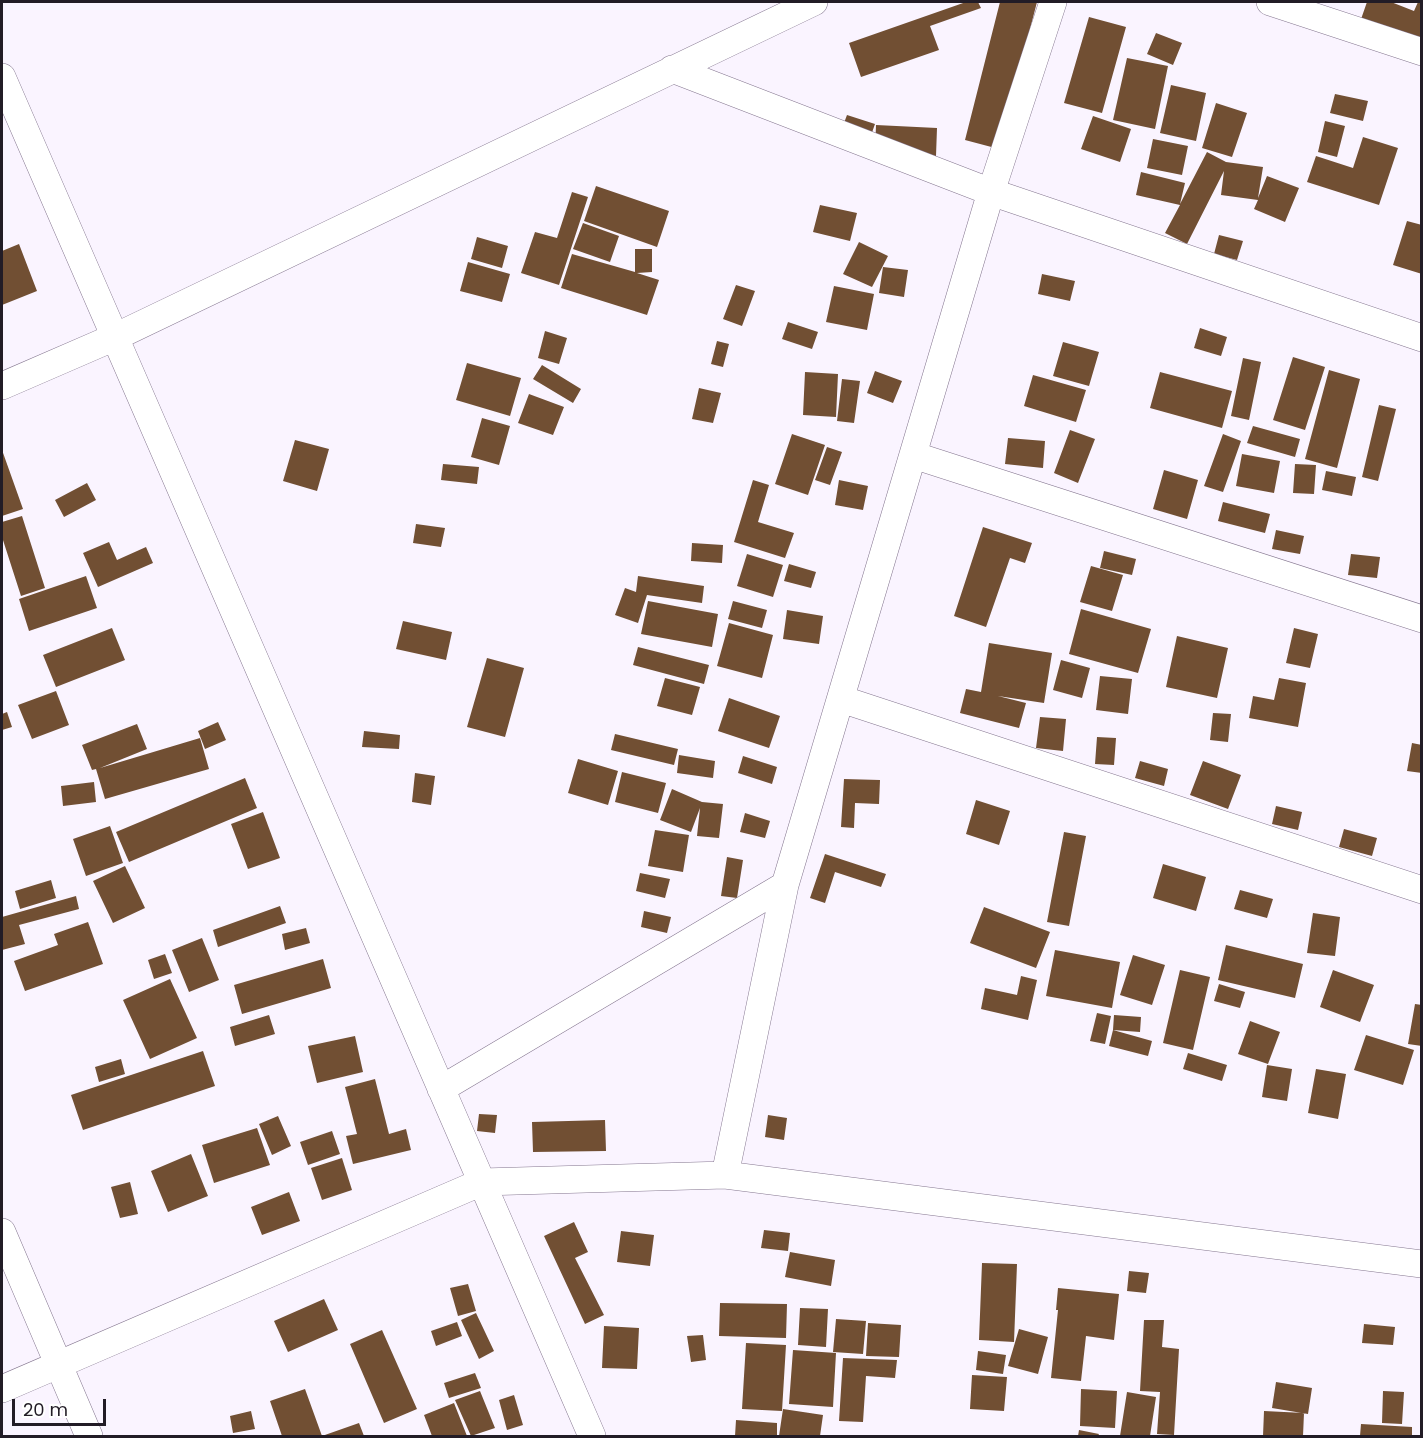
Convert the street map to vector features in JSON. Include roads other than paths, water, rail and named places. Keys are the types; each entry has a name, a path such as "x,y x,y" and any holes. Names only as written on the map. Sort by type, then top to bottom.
{"street":[{"path":"2,386 115,337 814,2"},
{"path":"725,1175 785,885 991,192 1053,2"},
{"path":"1270,2 1422,52"},
{"path":"672,69 991,192 1422,338"},
{"path":"2,77 592,1437"},
{"path":"913,455 1422,619"},
{"path":"841,699 1422,890"},
{"path":"441,1089 785,885"},
{"path":"2,1389 482,1182 725,1175 1422,1264"},
{"path":"2,1232 89,1437"}]}
